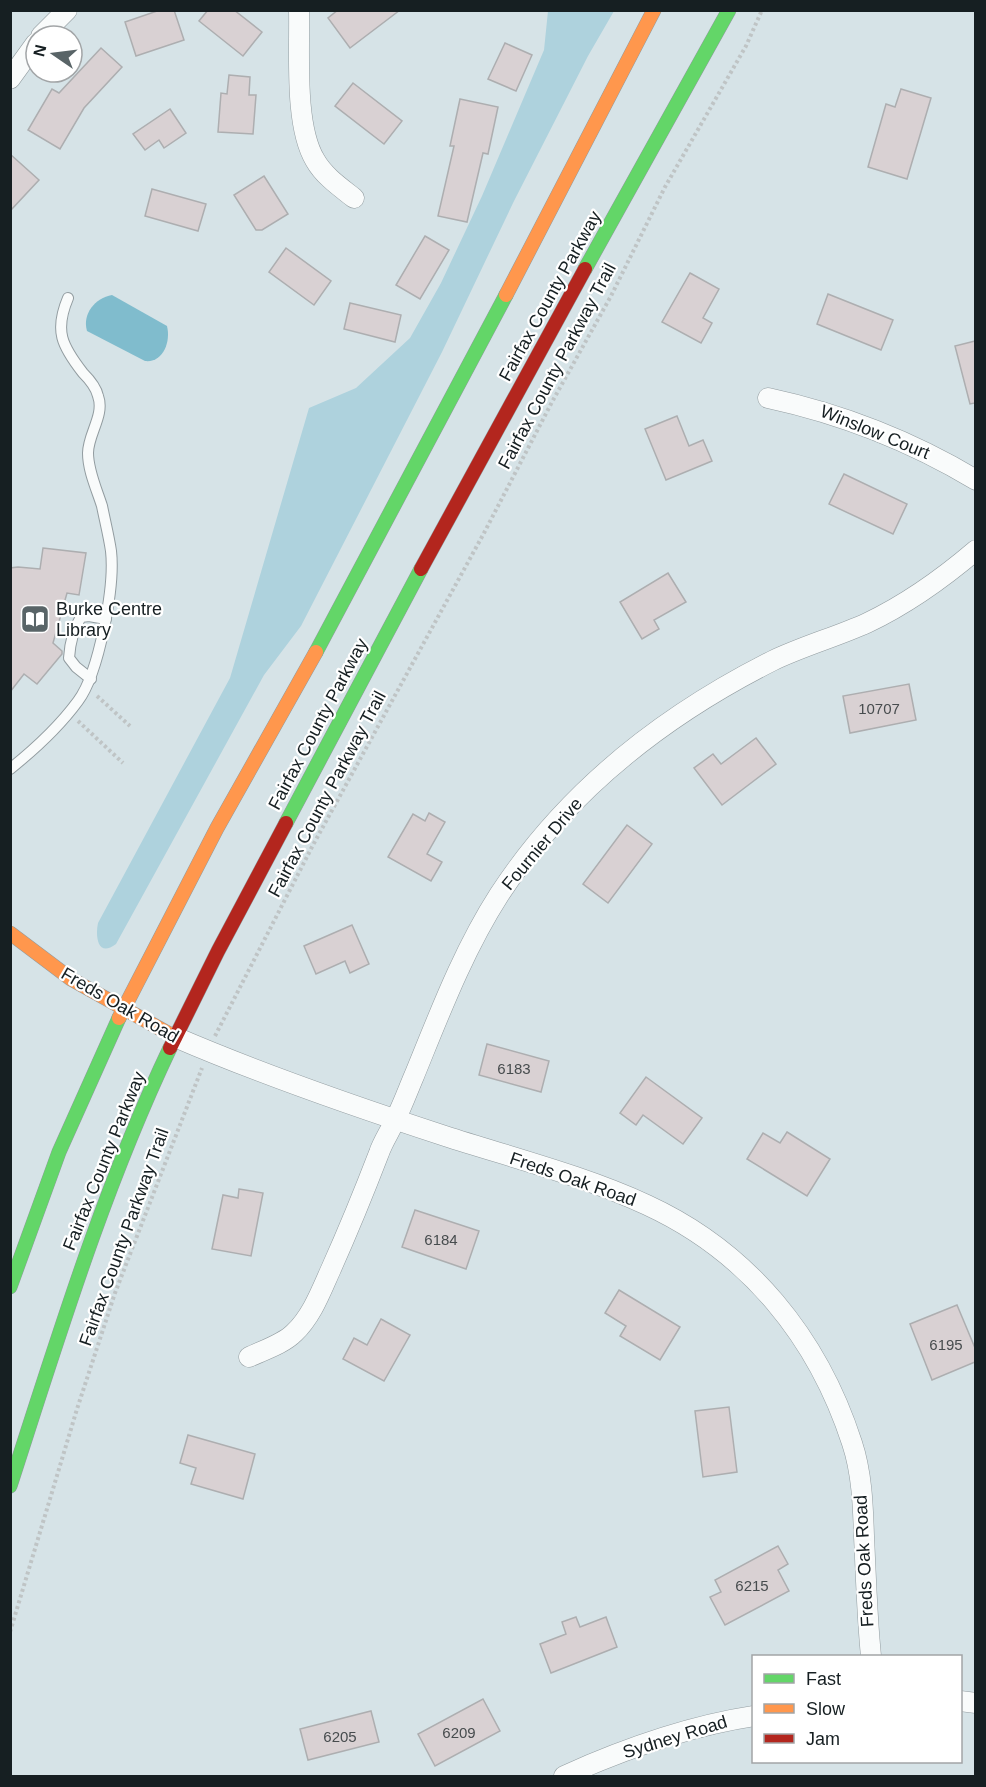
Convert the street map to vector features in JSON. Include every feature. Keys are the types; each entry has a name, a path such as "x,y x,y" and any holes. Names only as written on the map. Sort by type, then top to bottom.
{"main road":[{"name":"Fairfax County Parkway","path":"10,1287 56,1158 122,1009 251,766 335,618 449,408 654,10"},
{"name":"Fairfax County Parkway","path":"10,1486 80,1268 117,1170 174,1037 218,948 350,702 591,257 729,10"},
{"name":"Freds Oak Road","path":"10,933 71,979 174,1037"}],"street":[{"path":"53,24 67,10"},
{"path":"299,10 301,113 304,138 314,160 325,175 354,198"},
{"path":"10,79 24,59"},
{"name":"Winslow Court","path":"768,398 808,406 850,419 942,460 975,480"},
{"name":"Fournier Drive","path":"249,1357 289,1337 313,1309 444,1003 483,922 525,858 562,815 598,778 628,752 697,702 774,660 867,623 915,597 975,550"},
{"name":"Freds Oak Road","path":"174,1037 318,1094 572,1176 646,1205 686,1226 717,1247 752,1276 776,1301 818,1364 839,1407 853,1445 863,1501 871,1655"},
{"name":"Sydney Road","path":"564,1776 662,1737 727,1720 752,1716"}],"lane":[{"path":"10,769 48,735 79,701 91,679 106,620 111,554 88,453 99,412 99,397 66,348 60,333 61,315 68,298"},
{"path":"91,679 69,658 70,647 76,624 81,617 89,616 106,620"}],"path":[{"name":"Fairfax County Parkway Trail","path":"10,1632 77,1409 115,1293 208,1052 242,980 313,845 611,296 665,187 746,46 762,10"},
{"path":"95,694 130,726"},
{"path":"79,723 123,763"}],"shaded area":[{"path":"548,11 614,11 588,56 514,201 442,352 301,626 264,675 116,944 105,949 99,944 98,923 230,678 309,408 356,388 410,338 441,283 482,196 544,50"},
{"path":"112,295 167,326 167,345 157,359 145,361 87,331 86,319 91,308 95,303"}],"building":[{"path":"160,10 174,10 184,40 136,56 125,22"},
{"path":"208,10 234,10 262,32 243,56 199,21"},
{"path":"338,10 400,10 350,48 328,18"},
{"path":"505,43 532,55 516,91 488,79"},
{"path":"101,48 122,67 84,108 60,149 28,130 52,89 59,93 67,84 84,84 84,66"},
{"path":"229,75 250,77 249,95 256,95 253,134 218,132 221,93 227,94"},
{"path":"353,83 402,121 384,144 335,106"},
{"path":"901,89 931,98 907,179 868,167 886,104 895,107"},
{"path":"460,99 498,107 488,154 483,153 467,222 438,216 454,146 450,146"},
{"path":"170,109 186,133 164,148 159,140 145,150 133,134"},
{"path":"10,154 39,180 10,211"},
{"path":"264,176 288,214 262,230 256,230 234,195"},
{"path":"152,189 206,204 198,231 145,216"},
{"path":"425,236 449,250 420,299 396,285"},
{"path":"286,248 331,281 314,305 269,272"},
{"path":"690,273 719,289 703,318 712,323 701,343 662,322"},
{"path":"828,294 893,320 881,350 817,324"},
{"path":"350,303 401,315 395,342 344,329"},
{"path":"975,341 975,403 970,404 955,346"},
{"path":"677,416 689,446 703,440 712,461 666,480 645,429"},
{"path":"844,474 907,504 893,534 829,504"},
{"name":"Burke Centre Library","path":"43,548 86,553 79,595 67,593 53,643 62,651 62,654 37,684 24,674 10,692 10,568 40,569"},
{"path":"668,573 686,602 654,620 659,629 642,639 620,602"},
{"path":"909,684 916,720 850,733 843,696"},
{"path":"756,738 776,764 722,805 694,768 713,754 721,764"},
{"path":"429,813 445,822 427,854 442,862 431,881 388,857 413,814 425,821"},
{"path":"627,825 652,844 608,903 583,884"},
{"path":"352,925 369,964 350,973 345,961 316,974 304,946"},
{"path":"487,1044 549,1061 541,1092 479,1075"},
{"path":"646,1077 702,1118 683,1144 643,1115 636,1125 620,1113"},
{"path":"787,1132 830,1159 807,1196 747,1159 763,1133 780,1143"},
{"path":"239,1189 263,1193 251,1256 212,1249 223,1195 238,1198"},
{"path":"415,1210 479,1231 466,1269 402,1247"},
{"path":"619,1290 680,1327 660,1360 620,1336 626,1326 605,1313"},
{"path":"957,1305 975,1348 975,1362 932,1380 910,1324"},
{"path":"381,1319 410,1335 384,1381 343,1359 354,1338 367,1345"},
{"path":"729,1407 737,1472 703,1477 695,1411"},
{"path":"188,1435 255,1454 243,1499 191,1484 196,1468 180,1463"},
{"path":"778,1546 788,1564 778,1570 789,1591 725,1625 710,1597 721,1592 715,1580"},
{"path":"576,1617 580,1627 606,1617 617,1647 551,1673 540,1644 566,1634 562,1622"},
{"path":"483,1699 500,1731 435,1766 418,1734"},
{"path":"371,1711 379,1742 308,1760 300,1729"}],"traffic: fast":[{"path":"585,269 729,10"},
{"path":"316,652 506,295"},
{"path":"286,823 421,569"},
{"path":"10,1287 59,1152 119,1018"},
{"path":"10,1486 83,1264 123,1155 170,1048"}],"traffic: slow":[{"path":"506,295 654,10"},
{"path":"119,1018 217,828 316,652"},
{"path":"10,933 71,979 175,1037"}],"traffic: jam":[{"path":"421,569 585,269"},
{"path":"170,1048 286,823"}],"place":[{"name":"Burke Centre Library","path":"35,619"}]}
